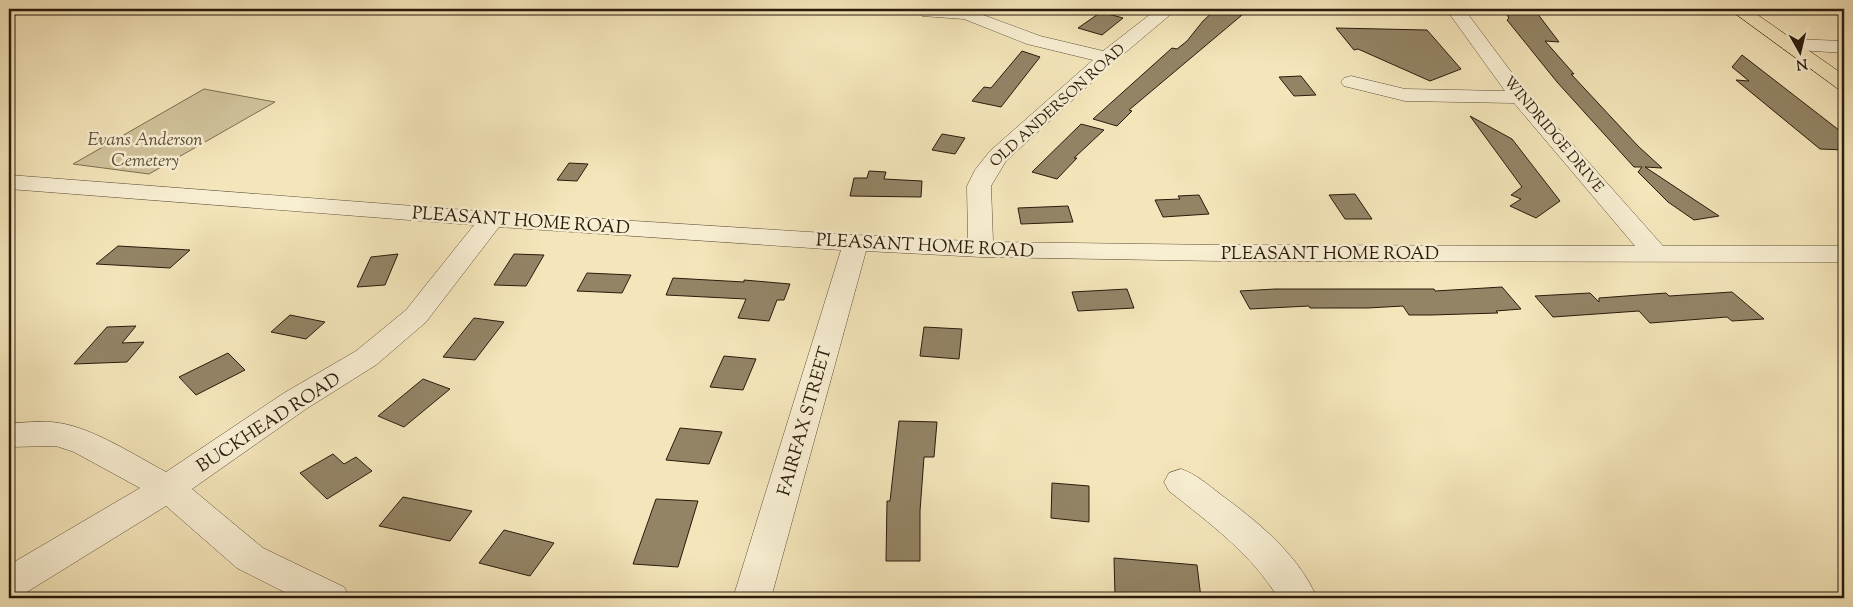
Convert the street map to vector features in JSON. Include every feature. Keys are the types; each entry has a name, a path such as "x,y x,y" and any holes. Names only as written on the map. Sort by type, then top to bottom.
{"main road":[{"path":"9,11 20,9"},
{"path":"1738,9 1844,84"}],"street":[{"name":"OLD ANDERSON ROAD","path":"981,249 979,186 986,170 998,156 1108,58 1168,9"},
{"name":"WINDRIDGE DRIVE","path":"1455,9 1520,97 1657,255"},
{"path":"928,12 967,14 1034,40 1108,58"},
{"path":"1790,46 1844,47"},
{"path":"1351,82 1405,95 1520,97"},
{"name":"PLEASANT HOME ROAD","path":"9,182 492,219 856,243 981,249 1201,253 1844,254"},
{"name":"BUCKHEAD ROAD","path":"9,584 168,488 295,401 366,358 416,316 492,219"},
{"name":"FAIRFAX STREET","path":"752,598 856,243"},
{"path":"9,435 58,434 85,444 168,488 250,558 331,598"},
{"path":"1181,482 1254,539 1288,579 1298,598"}],"green space":[{"name":"Evans Anderson Cemetery","path":"204,89 275,102 149,174 73,164"}],"building":[{"path":"1216,9 1240,9 1235,14 1242,15 1129,110 1132,111 1117,126 1093,119 1172,48 1177,49 1187,41 1203,21"},
{"path":"1503,9 1534,9 1559,42 1545,41 1574,74 1571,74 1638,146 1662,168 1645,167 1719,216 1694,220 1668,202 1638,172 1642,167 1634,167 1557,82 1507,20 1509,18"},
{"path":"1101,12 1123,18 1102,35 1078,28"},
{"path":"1336,28 1427,30 1461,69 1430,81 1358,49 1354,50"},
{"path":"1022,51 1040,57 1001,107 972,101 984,87 991,88"},
{"path":"1742,55 1844,134 1844,150 1820,149 1736,80 1749,81 1732,67"},
{"path":"1301,76 1316,95 1294,96 1279,77"},
{"path":"1470,116 1512,139 1560,201 1536,218 1510,206 1521,199 1511,195 1522,187"},
{"path":"1081,124 1104,130 1074,158 1077,158 1057,179 1032,172"},
{"path":"942,134 965,138 955,154 932,150"},
{"path":"569,163 588,164 577,181 557,180"},
{"path":"869,171 886,172 884,179 922,181 921,197 850,196 854,178 867,178"},
{"path":"1355,194 1372,219 1345,219 1329,195"},
{"path":"1199,195 1209,214 1163,217 1155,200 1180,199 1178,196"},
{"path":"1068,206 1073,222 1021,224 1018,208"},
{"path":"118,246 190,250 170,268 96,264"},
{"path":"398,254 385,285 357,287 371,257"},
{"path":"514,254 544,255 526,286 494,285"},
{"path":"587,273 631,275 622,293 577,291"},
{"path":"673,278 744,282 744,280 790,284 784,300 777,300 769,321 738,318 746,299 666,295"},
{"path":"1502,287 1521,309 1496,311 1498,313 1409,315 1403,306 1310,308 1309,306 1250,309 1240,291 1275,289 1434,289 1435,291"},
{"path":"1127,289 1134,308 1078,311 1072,292"},
{"path":"1732,292 1764,319 1732,321 1727,317 1650,323 1639,311 1553,317 1535,296 1590,293 1599,302 1599,298 1666,293 1669,296"},
{"path":"290,315 325,322 306,339 271,332"},
{"path":"474,318 504,322 475,360 443,357"},
{"path":"136,326 122,343 144,342 127,362 74,364 107,327"},
{"path":"924,327 962,329 959,359 920,356"},
{"path":"228,353 245,370 196,395 179,377"},
{"path":"724,356 756,359 743,390 710,387"},
{"path":"423,379 450,389 404,427 378,416"},
{"path":"899,421 937,422 934,457 924,457 920,511 920,561 886,561 887,501 890,501"},
{"path":"680,428 722,432 709,464 666,460"},
{"path":"333,454 344,464 356,457 372,471 327,499 300,473"},
{"path":"1052,483 1089,486 1089,522 1051,518"},
{"path":"403,497 472,511 450,541 379,526"},
{"path":"656,499 698,501 678,567 633,564"},
{"path":"504,530 554,543 530,576 479,563"},
{"path":"1114,558 1197,565 1201,598 1115,596"}]}
